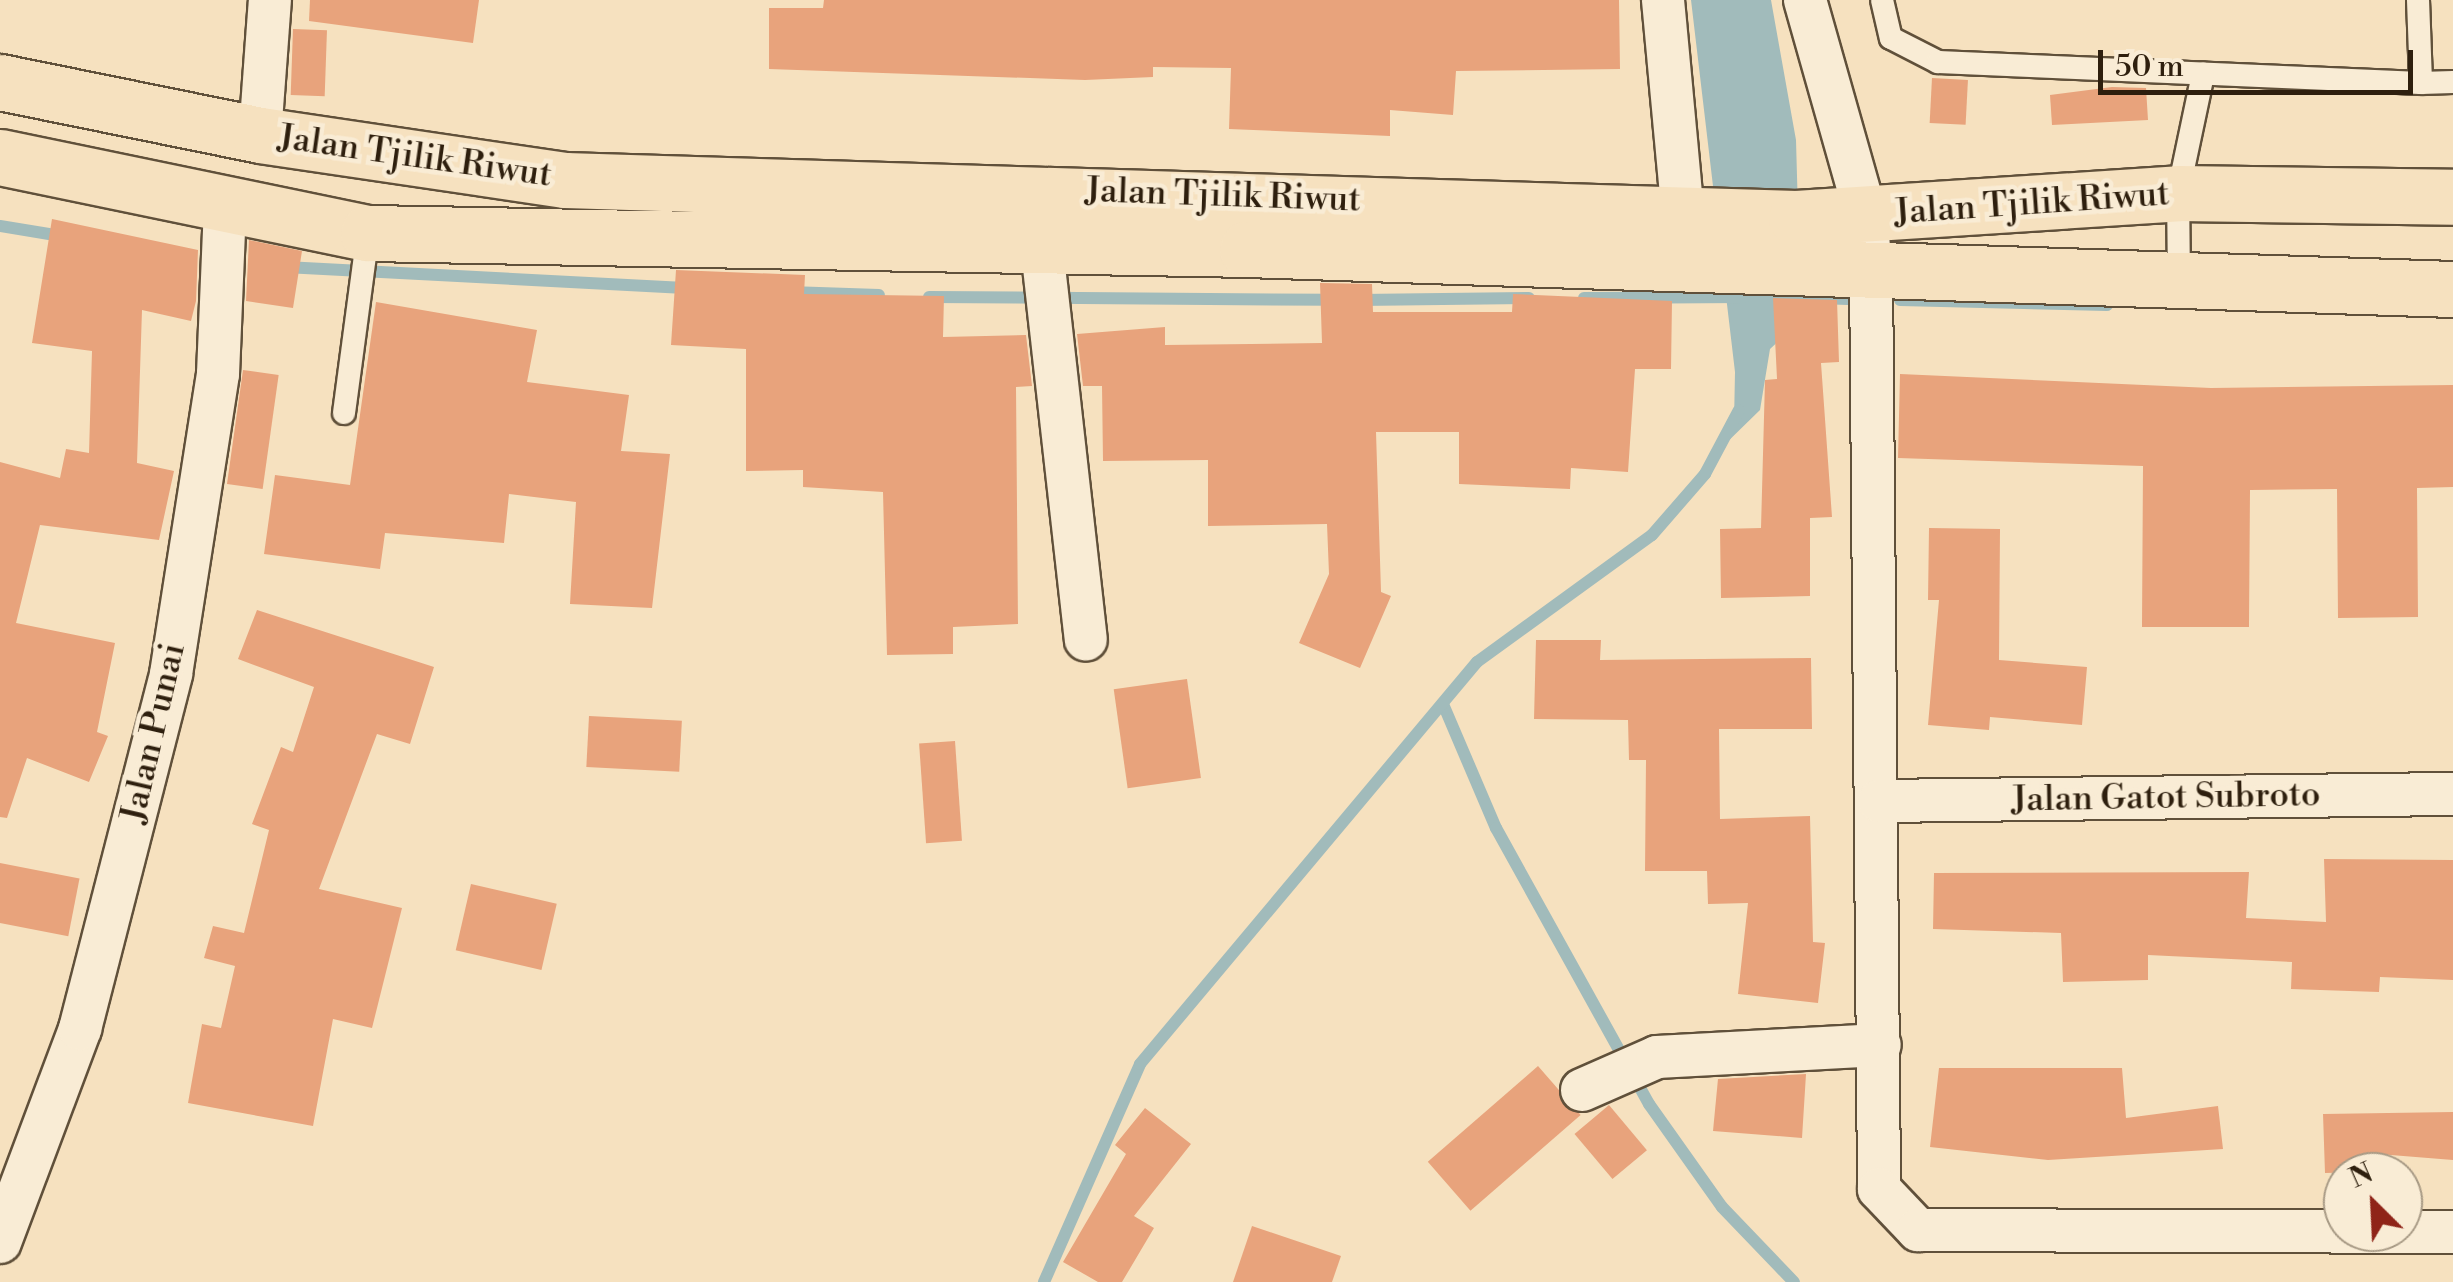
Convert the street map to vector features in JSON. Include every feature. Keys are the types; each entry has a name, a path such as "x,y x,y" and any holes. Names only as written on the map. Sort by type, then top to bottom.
{"highway":[{"name":"Jalan Tjilik Riwut","path":"0,82 260,134 565,180 1246,195 1709,232 1798,243 1871,270 2179,287 2453,290"},
{"name":"Jalan Tjilik Riwut","path":"0,157 368,233 1042,249 1247,249 1709,232"},
{"name":"Jalan Tjilik Riwut","path":"1798,243 1866,216 2178,193 2453,198"},
{"path":"1246,195 1247,249"}],"street":[{"path":"260,134 270,0"},
{"path":"1663,0 1709,232"},
{"path":"1806,0 1866,216 1871,270 1880,1045 1874,1172 1888,1208 1918,1230 2453,1232"},
{"name":"Jalan Punai","path":"0,1242 80,1030 171,674 218,374 225,206"},
{"path":"1042,249 1086,640"},
{"name":"Jalan Gatot Subroto","path":"1879,801 2453,794"},
{"path":"1620,1074 1880,1045"}],"lane":[{"path":"1882,0 1891,38 1938,62 2453,82"},
{"path":"2418,0 2421,83"},
{"path":"2179,287 2178,193 2204,74"},
{"path":"344,413 368,233"}],"water":[{"path":"1691,0 1771,0 1796,140 1801,320 1770,349 1760,410 1717,452 1734,422 1735,372"}],"building":[{"path":"310,0 479,0 473,43 309,21"},
{"path":"824,0 1619,0 1620,69 1456,71 1453,115 1390,110 1390,136 1229,129 1231,68 1153,67 1153,77 1085,80 769,69 769,8 823,8"},
{"path":"293,29 327,30 325,96 291,95"},
{"path":"1932,78 1968,80 1966,125 1930,123"},
{"path":"2112,87 2146,88 2148,120 2052,125 2050,95"},
{"path":"52,219 198,250 196,301 191,321 142,310 137,463 174,471 159,540 40,525 16,623 115,643 97,732 108,736 89,782 27,758 7,818 0,817 0,462 60,478 66,449 89,453 92,351 32,343"},
{"path":"249,240 302,251 293,308 246,301"},
{"path":"676,270 805,275 804,294 944,296 943,337 1026,335 1032,386 1016,387 1018,624 953,627 953,654 887,655 883,492 803,487 803,470 746,471 746,349 671,345"},
{"path":"1320,283 1372,284 1373,312 1512,312 1513,294 1672,301 1671,369 1635,369 1628,472 1571,468 1570,489 1459,484 1459,432 1376,432 1381,592 1391,596 1360,668 1299,643 1329,574 1327,524 1208,526 1208,460 1103,461 1102,386 1083,386 1077,334 1165,327 1165,345 1322,343"},
{"path":"1773,298 1837,300 1839,362 1821,363 1832,517 1810,518 1810,596 1721,598 1720,529 1761,528 1765,380 1777,379"},
{"path":"376,302 537,330 527,382 629,395 621,451 670,454 652,608 570,604 576,502 509,494 504,543 385,533 380,569 264,554 275,475 350,485"},
{"path":"243,370 279,375 263,489 227,484"},
{"path":"1900,374 2211,388 2453,385 2453,487 2417,488 2418,617 2338,618 2337,489 2250,490 2249,627 2142,627 2143,466 1898,458"},
{"path":"1929,528 2000,529 1999,660 2087,667 2082,725 1990,717 1989,730 1928,725 1939,600 1928,600"},
{"path":"257,610 434,667 410,744 377,734 319,889 402,908 372,1028 333,1019 313,1126 188,1103 202,1024 221,1028 235,966 204,958 213,926 244,933 269,830 252,824 281,747 293,752 314,687 238,659"},
{"path":"1536,640 1601,640 1600,660 1811,658 1812,729 1719,729 1720,819 1810,816 1813,942 1825,943 1818,1003 1738,994 1748,903 1708,904 1707,871 1645,871 1646,760 1629,760 1628,720 1534,719"},
{"path":"1187,679 1201,778 1128,788 1114,689"},
{"path":"589,716 682,721 679,772 586,767"},
{"path":"955,741 962,841 926,843 919,744"},
{"path":"2324,859 2453,860 2453,980 2380,977 2379,992 2291,989 2292,962 2148,955 2148,980 2063,982 2061,933 1933,929 1934,873 2249,872 2246,918 2326,922"},
{"path":"0,863 80,878 68,936 0,923"},
{"path":"471,884 557,904 541,970 456,950"},
{"path":"1538,1066 1581,1115 1470,1211 1428,1162"},
{"path":"1939,1068 2122,1068 2126,1118 2218,1106 2223,1149 2048,1160 1930,1147"},
{"path":"1806,1074 1802,1138 1713,1131 1718,1079"},
{"path":"1609,1105 1647,1150 1612,1179 1575,1134"},
{"path":"1145,1108 1191,1144 1134,1216 1154,1228 1122,1282 1098,1282 1063,1262 1126,1154 1115,1145"},
{"path":"2453,1112 2453,1160 2423,1158 2423,1152 2324,1152 2323,1114"},
{"path":"1252,1226 1341,1256 1332,1282 1233,1282"}],"waterway":[{"path":"0,226 67,237"},
{"path":"285,267 689,288"},
{"path":"789,292 879,295"},
{"path":"929,297 1334,300"},
{"path":"1584,298 1744,297"},
{"path":"1784,297 1848,299"},
{"path":"1359,300 1529,298"},
{"path":"1900,300 2107,305"},
{"path":"1044,1282 1140,1064 1477,662 1652,535 1705,474 1739,410"},
{"path":"1443,704 1496,828 1649,1104 1722,1207 1794,1282"}]}
